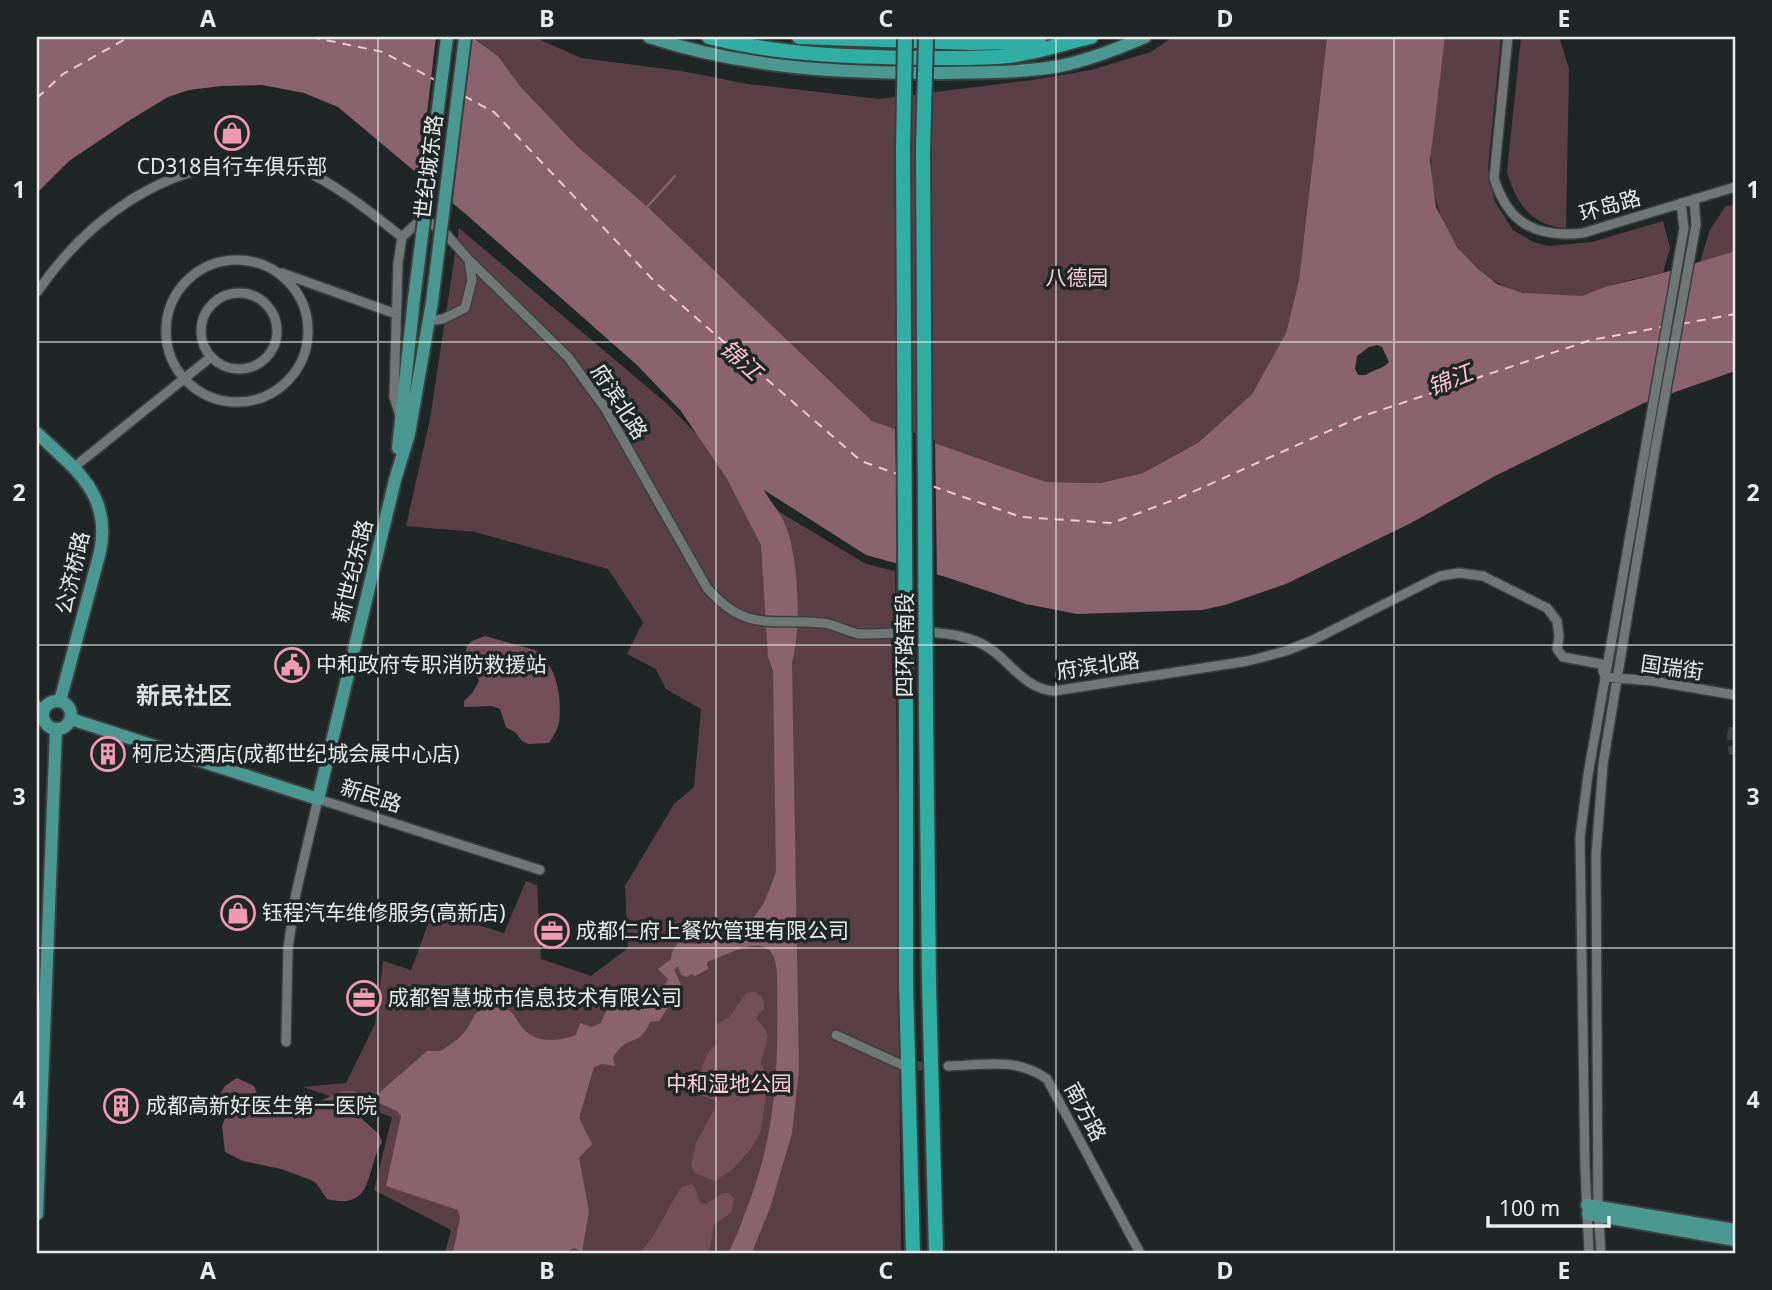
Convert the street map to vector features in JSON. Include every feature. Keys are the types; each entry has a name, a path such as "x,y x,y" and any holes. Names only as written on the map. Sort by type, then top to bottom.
{"highway":[{"path":"709,37 817,54 896,58 1009,56 1091,37"},
{"path":"799,37 971,43 1011,42 1040,37"},
{"name":"四环路南段","path":"905,37 902,150 906,982 913,1253"},
{"name":"四环路南段","path":"926,37 923,164 926,709 936,1253"}],"main road":[{"name":"世纪城东路","path":"414,299 447,37"},
{"name":"世纪城东路","path":"432,302 465,37"},
{"path":"649,37 713,55 821,71 944,72 1018,72 1061,66 1112,51 1145,37"},
{"path":"944,72 1009,56"},
{"name":"新世纪东路","path":"395,480 414,299"},
{"name":"新世纪东路","path":"318,799 395,480 409,434 432,302"},
{"name":"公济桥路","path":"37,433 73,468 97,499 103,517 103,534 60,702"},
{"path":"60,702 70,710 71,719 65,727 56,729 45,721 41,707 60,702"},
{"name":"新民路","path":"71,719 318,799"},
{"path":"37,1214 40,1040 56,729"},
{"path":"1593,1210 1735,1230"},
{"path":"1593,1210 1735,1240"}],"street":[{"name":"环岛路","path":"1508,37 1494,178 1508,211 1533,227 1560,236 1583,233 1735,187"},
{"path":"38,291 75,244 98,225 167,179 194,170 243,163 273,164 299,169 358,203 402,237"},
{"path":"1589,1253 1593,1210 1596,855 1603,764 1696,225 1694,199"},
{"path":"1601,1253 1593,1210 1580,837 1588,775 1684,228 1681,203"},
{"name":"府滨北路","path":"402,237 417,223 429,222 446,234 468,260 568,357 605,408 707,588 725,607 738,615 761,622 834,624 848,632 859,634 927,633 963,637 992,650 1032,685 1042,690 1054,691 1248,661 1286,651 1440,576 1458,573 1483,576 1547,608 1557,621 1557,649 1563,657 1601,664 1605,677"},
{"name":"新世纪东路","path":"401,420 394,397 398,262 402,237"},
{"path":"279,272 295,288 305,308 309,331 305,353 295,373 278,389 258,399 236,402 213,398 192,387 176,368 167,345 166,321 174,298 188,278 209,265 233,259 257,261 279,272 396,314"},
{"path":"429,321 443,319 465,309 472,281 468,260"},
{"path":"237,293 260,300 269,309 275,320 276,333 274,345 267,356 245,369 220,365 211,357 204,347 201,335 206,312 214,302 237,293"},
{"path":"73,468 211,357"},
{"name":"国瑞街","path":"1605,677 1735,695"},
{"name":"新世纪东路","path":"286,1042 290,934 296,893 318,799"},
{"name":"新民路","path":"318,799 541,870"},
{"path":"836,1035 902,1066"},
{"name":"南方路","path":"948,1066 1012,1064 1032,1069 1047,1079 1140,1253"}],"green space":[{"name":"八德园","path":"473,37 534,37 581,58 681,71 748,84 879,99 1091,70 1151,52 1173,37 1327,37 1299,280 1286,333 1252,394 1199,442 1143,473 1099,483 1046,482 872,421 649,208 577,146 521,87 498,56"},
{"path":"1445,37 1501,37 1488,168 1495,202 1513,230 1533,242 1549,246 1592,242 1663,221 1670,248 1663,273 1620,282 1585,295 1570,298 1544,297 1518,291 1495,281 1485,275 1460,250 1444,223 1435,194 1431,164 1432,133"},
{"path":"1521,37 1559,37 1569,69 1566,228 1534,218 1520,203 1507,172"},
{"path":"1735,204 1735,251 1700,262 1710,230 1725,207"},
{"name":"中和湿地公园","path":"459,228 666,403 763,502 866,564 895,571 901,1253 445,1253 451,1230 374,1190 392,1117 303,1087 346,1083 375,1024 383,961 411,970 433,911 504,933 526,881 537,885 541,959 591,976 628,948 625,886 674,804 694,787 701,709 666,689 656,669 627,654 643,622 608,569 475,532 406,526 430,419"},
{"path":"485,636 538,651 540,658 551,669 559,696 560,715 558,727 549,743 528,744 522,741 506,727 500,709 492,706 464,707 464,701 479,681 477,675 461,674 467,646"},
{"path":"756,992 763,999 764,1009 756,1019 768,1036 761,1062 768,1081 761,1130 751,1149 731,1171 715,1181 695,1173 691,1166 696,1143 715,1108 715,1101 701,1095 702,1067 717,1044 716,1024 729,1018 746,993"},
{"path":"237,1078 254,1086 260,1101 272,1096 295,1102 318,1102 342,1091 367,1095 371,1100 362,1119 379,1134 382,1142 361,1194 342,1201 327,1199 311,1180 281,1169 243,1161 225,1152 222,1126 228,1110 226,1105 221,1103 219,1096 225,1086"},
{"path":"692,1184 700,1203 706,1204 723,1193 730,1193 734,1199 731,1213 714,1225 707,1253 640,1253 652,1238 681,1187"}],"water":[{"name":"锦江","path":"37,37 472,37 498,56 521,87 577,146 649,208 872,421 1046,482 1100,483 1143,473 1199,442 1252,394 1286,333 1299,280 1327,37 1445,37 1430,161 1436,207 1457,247 1497,284 1523,293 1582,296 1608,286 1735,251 1735,371 1644,403 1286,584 1202,610 1077,614 1026,604 946,577 866,555 764,490 788,532 795,568 798,610 792,662 799,1069 792,1133 770,1208 752,1252 728,1253 758,1178 771,1121 774,1092 777,1035 775,959 769,950 761,946 751,946 707,962 708,969 695,976 681,975 678,966 674,970 682,987 659,1021 650,1022 642,1035 618,1050 613,1058 615,1066 602,1064 594,1067 579,1118 592,1144 579,1158 589,1211 582,1252 574,1248 564,1253 453,1253 460,1218 458,1210 386,1186 401,1116 397,1111 375,1101 380,1092 427,1051 441,1051 458,1039 475,1014 490,1005 503,1007 511,1012 532,1036 554,1040 576,1035 580,1023 592,1027 601,1023 606,1011 650,1000 663,989 668,979 658,969 671,959 678,943 701,944 738,931 752,920 764,903 776,872 773,671 768,657 761,545 727,479 681,411 637,365 468,216 338,107 304,93 262,85 189,90 168,97 69,161 37,193","holes":["1369,347 1382,347 1389,362 1366,375 1358,375 1355,369 1357,356"]}],"pier":[{"path":"436,37 471,37 452,207 419,180"},
{"path":"895,426 935,440 937,578 898,568"}],"waterway":[{"path":"647,207 675,176"}],"ferry route":[{"path":"37,98 63,74 129,37"},
{"path":"311,37 383,52 435,80"},
{"path":"464,96 494,112 656,283 861,461 900,475"},
{"path":"1681,324 1735,314"},
{"path":"932,486 1021,517 1112,523 1179,498 1360,417 1591,340 1662,327"}],"tunnel":[{"path":"1735,728 1735,754"},
{"path":"904,1066 948,1066"}],"place":[{"name":"CD318自行车俱乐部","path":"232,133"},
{"name":"中和政府专职消防救援站","path":"292,665"},
{"name":"柯尼达酒店(成都世纪城会展中心店)","path":"108,754"},
{"name":"钰程汽车维修服务(高新店)","path":"238,913"},
{"name":"成都仁府上餐饮管理有限公司","path":"552,931"},
{"name":"成都智慧城市信息技术有限公司","path":"364,998"},
{"name":"成都高新好医生第一医院","path":"121,1106"}],"district":[{"name":"新民社区","path":"184,696"}]}
